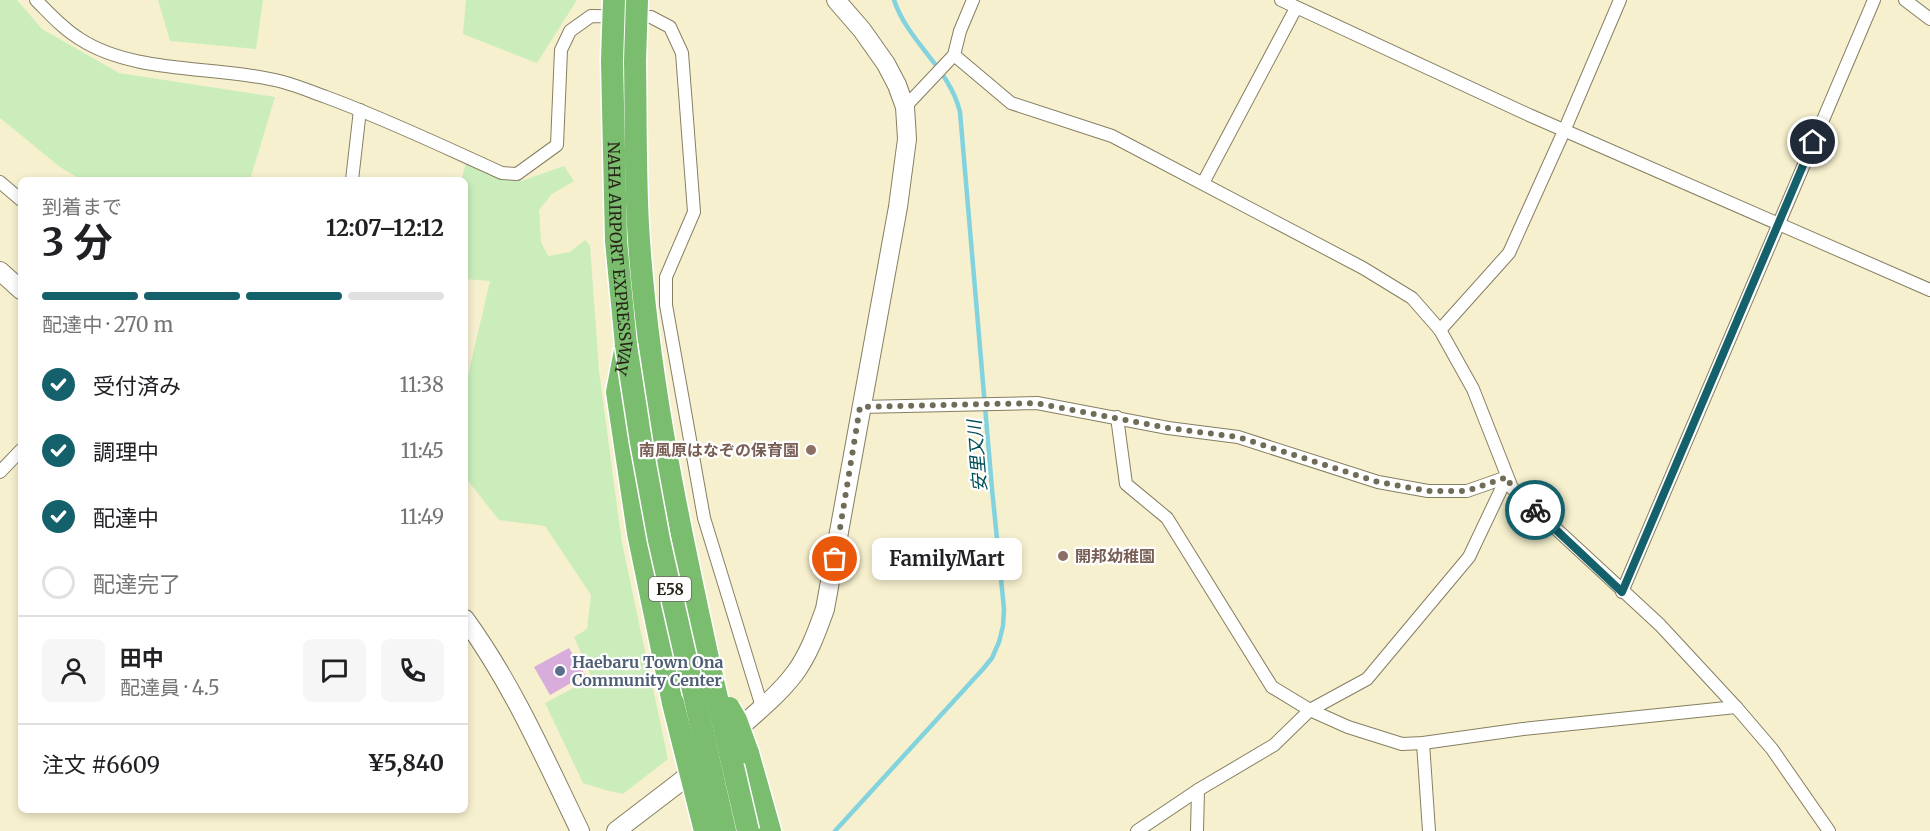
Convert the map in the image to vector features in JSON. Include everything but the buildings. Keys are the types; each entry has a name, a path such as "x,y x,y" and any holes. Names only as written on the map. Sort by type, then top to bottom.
{"highway":[{"name":"NAHA AIRPORT EXPRESSWAY","path":"614,0 612,61 616,241 626,345 659,540 725,831"},
{"name":"NAHA AIRPORT EXPRESSWAY","path":"637,0 635,61 638,225 658,402 681,535 748,831"},
{"path":"626,345 617,392 638,533 660,643 705,831"},
{"path":"713,681 736,720 770,831"}],"street":[{"path":"36,0 54,19 80,40 121,57 150,63 237,72 284,82 360,110 502,173 518,174 557,145 561,50 570,31 591,16 651,17 670,27 682,53 694,212 666,277 666,305 704,518 762,707"},
{"path":"616,831 680,782 762,707 795,673 807,654 825,609 898,207 907,139 905,107 897,85 886,64 862,30 836,0"},
{"path":"905,107 954,55 960,31 973,0"},
{"path":"1281,0 1564,131 1930,290"},
{"path":"1440,330 1509,253 1620,0"},
{"path":"1622,592 1874,0"},
{"path":"1905,0 1930,20"},
{"path":"1203,183 1296,8"},
{"path":"954,55 1011,103 1112,136 1363,268 1412,298 1440,330 1473,388 1512,488 1660,626 1736,707 1772,749 1829,831"},
{"path":"352,177 360,110"},
{"path":"0,182 18,197"},
{"path":"0,271 18,287"},
{"path":"860,407 1036,403 1168,428 1238,437 1378,482 1428,491 1467,491 1507,477"},
{"path":"1117,417 1126,484 1167,518 1272,687 1310,710 1348,727 1402,744 1736,707"},
{"path":"0,472 18,453"},
{"path":"1137,831 1198,790 1274,745 1310,710 1367,679 1469,557 1507,477"},
{"path":"468,623 482,642 520,708 580,831"},
{"path":"1423,743 1429,831"},
{"path":"1197,831 1198,790"}],"green space":[{"path":"0,0 17,0 42,29 119,73 275,97 251,177 77,177 60,167 0,118"},
{"path":"158,0 263,0 256,49 170,41"},
{"path":"466,0 577,0 537,63 463,34"},
{"path":"466,163 491,176 521,181 564,166 574,181 552,194 539,210 541,242 548,256 570,252 585,240 590,245 599,371 622,543 668,759 623,794 583,783 545,703 592,678 574,637 587,629 591,595 545,526 499,520 468,481 468,375 490,281 468,279 468,177 462,177"}],"waterway":[{"name":"安里又川","path":"835,831 983,669 992,658 1003,626 1004,609 960,112 947,82 909,29 894,0"}],"way so far":[{"path":"835,559 860,407 1036,403 1168,428 1238,437 1378,482 1428,491 1467,491 1507,477 1512,488 1535,510"}],"place":[{"name":"南風原はなぞの保育園","path":"811,450"},
{"name":"開邦幼稚園","path":"1063,556"},
{"name":"FamilyMart","path":"835,559"},
{"name":"Haebaru Town Ona Community Center","path":"560,671"}],"route":[{"path":"1535,510 1622,592 1813,142"}]}
